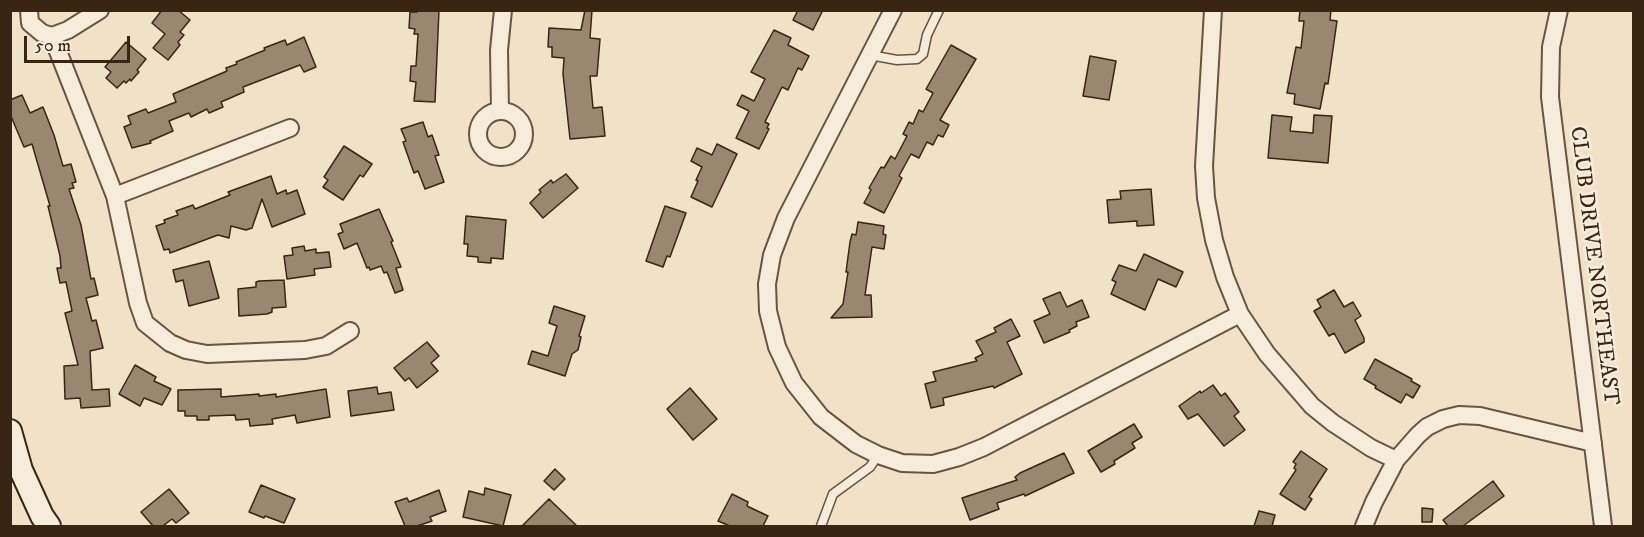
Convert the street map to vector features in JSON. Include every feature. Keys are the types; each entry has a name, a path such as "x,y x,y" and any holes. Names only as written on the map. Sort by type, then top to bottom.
{"main road":[{"path":"10,431 21,470 42,523"}],"street":[{"path":"29,10 30,22 42,33 52,36 68,30 100,10"},
{"path":"500,111 499,50 503,10"},
{"path":"893,10 778,235 767,284 768,310 777,347 794,382 806,400 838,431 856,444 902,463 933,464 959,457 984,447 1240,314"},
{"path":"1213,10 1204,166 1206,198 1214,240 1225,277 1240,314 1267,354 1312,406 1371,448 1396,460"},
{"name":"CLUB DRIVE NORTHEAST","path":"1559,10 1551,47 1550,97 1603,526"},
{"path":"52,36 115,196 138,303 145,323 170,343 186,350 207,354 291,352 326,346 350,331"},
{"path":"115,196 290,128"},
{"path":"1364,526 1396,460 1427,427 1443,419 1459,415 1480,416 1593,443"}],"lane":[{"path":"870,55 897,60 917,59 923,54 927,35 939,10"},
{"path":"821,526 834,495 870,467 878,455"}],"building":[{"path":"162,10 178,10 190,20 180,32 184,35 178,42 180,45 168,60 153,48 165,34 152,23"},
{"path":"417,10 439,10 435,102 414,101 416,82 410,81 411,66 416,66 418,34 414,34 415,29 409,28 410,12 417,12"},
{"path":"585,10 592,10 590,38 600,39 597,76 590,76 593,108 602,107 605,136 570,139 563,74 564,58 552,57 552,47 548,47 549,28 581,30"},
{"path":"798,10 823,10 813,30 793,20"},
{"path":"1300,10 1331,10 1330,20 1337,21 1328,84 1325,83 1320,109 1294,104 1295,94 1287,93 1296,47 1301,48 1304,21 1299,21"},
{"path":"774,30 791,38 788,45 809,56 802,70 798,68 788,90 782,87 765,122 769,124 767,128 769,129 759,149 736,138 749,111 737,105 742,95 754,101 765,79 751,72"},
{"path":"304,37 316,67 304,72 300,65 243,87 244,92 221,102 223,107 209,113 207,109 191,117 189,113 169,121 173,131 150,141 151,143 132,148 124,127 131,124 128,116 146,109 148,113 176,102 173,94 227,71 226,68 237,64 236,62 285,40 287,45"},
{"path":"126,42 146,59 131,81 130,79 126,83 124,81 117,88 106,78 111,72 105,67"},
{"path":"951,45 976,59 940,120 949,125 943,137 938,135 933,145 927,142 919,158 911,154 899,176 902,178 884,213 864,203 871,190 869,188 881,167 884,168 891,156 895,159 907,136 903,134 909,122 913,124 919,110 923,112 933,93 926,89"},
{"path":"1090,56 1116,61 1109,100 1083,96"},
{"path":"22,95 30,113 43,107 63,166 71,164 76,182 72,183 74,188 69,189 81,225 91,279 94,278 98,295 86,298 92,321 96,320 103,348 90,351 92,390 109,389 110,406 81,408 80,398 65,399 64,366 78,365 65,313 72,311 66,282 60,283 57,268 61,268 60,256 48,206 50,206 32,144 24,147 10,114 10,100"},
{"path":"1272,115 1292,117 1290,131 1313,133 1314,115 1332,116 1328,163 1268,158"},
{"path":"423,122 428,137 432,135 439,155 435,156 444,182 425,189 418,171 414,173 401,129"},
{"path":"717,144 737,154 712,207 691,197 702,167 691,161 697,148 712,155"},
{"path":"344,146 372,164 363,177 360,175 343,200 323,187 328,180 324,177"},
{"path":"566,174 578,188 543,218 530,203 541,192 539,190 551,180 553,183"},
{"path":"271,176 277,194 286,190 287,194 297,190 305,214 272,227 262,199 252,228 246,230 231,226 229,238 218,235 170,253 169,249 164,250 156,226 178,215 176,211 193,205 195,209 230,195 228,192"},
{"path":"1151,189 1154,225 1137,226 1137,221 1109,223 1107,200 1121,199 1120,191"},
{"path":"665,206 686,213 670,257 667,256 663,267 646,261"},
{"path":"379,209 401,267 396,268 403,290 395,293 387,272 384,273 381,266 370,270 369,267 367,268 357,243 344,249 338,234 343,232 340,224"},
{"path":"466,216 506,220 503,259 491,258 491,263 478,262 478,257 467,256 468,244 464,244"},
{"path":"858,222 884,226 883,234 886,235 884,249 872,247 865,295 871,295 872,317 831,318 843,304 850,242 852,234 856,235"},
{"path":"304,246 305,251 316,249 316,253 329,252 331,267 314,269 315,275 287,279 284,256 293,255 292,248"},
{"path":"1144,254 1183,272 1176,287 1158,279 1145,310 1111,294 1116,282 1112,280 1119,265 1136,271"},
{"path":"209,261 219,298 189,306 183,280 176,282 173,270"},
{"path":"284,280 286,307 272,308 272,312 267,314 239,316 238,289 256,287 256,282 259,281"},
{"path":"1334,290 1344,307 1353,302 1361,316 1355,320 1364,342 1345,353 1334,333 1329,336 1314,311 1321,307 1317,300"},
{"path":"1060,292 1067,307 1082,300 1089,317 1076,322 1077,326 1069,330 1070,332 1044,343 1034,321 1050,314 1043,299"},
{"path":"554,306 585,316 579,336 581,337 578,350 572,354 565,376 528,364 532,351 548,356 557,326 549,323"},
{"path":"1011,319 1020,336 1007,342 1022,374 994,388 993,386 943,398 944,405 931,408 925,384 936,381 933,372 977,361 975,358 983,354 976,341 996,332 994,328"},
{"path":"427,342 439,356 431,363 438,371 417,388 409,378 405,381 394,368"},
{"path":"1375,359 1412,379 1411,381 1420,386 1413,398 1406,394 1401,403 1364,379"},
{"path":"135,365 156,377 154,381 171,389 162,405 144,398 140,406 119,394"},
{"path":"1213,385 1221,396 1225,393 1239,412 1234,416 1245,430 1224,446 1198,414 1188,419 1179,406"},
{"path":"377,387 378,394 391,392 394,410 351,416 348,391"},
{"path":"690,388 717,419 693,440 667,409"},
{"path":"221,389 221,397 276,394 276,397 326,389 330,417 297,423 295,415 272,419 273,424 250,426 249,419 236,420 235,415 209,416 209,420 197,420 197,416 185,416 185,411 178,411 178,390"},
{"path":"1134,424 1142,437 1132,443 1135,448 1101,472 1088,451"},
{"path":"1301,451 1327,469 1309,497 1312,499 1305,510 1280,494 1296,470 1294,468 1296,464 1293,462"},
{"path":"1064,453 1074,473 1025,496 1024,494 997,503 999,509 970,520 962,498 1017,480 1015,477 1020,473"},
{"path":"555,469 565,479 554,490 544,481"},
{"path":"1493,481 1504,496 1463,526 1448,526 1443,520"},
{"path":"261,485 295,499 284,523 249,512"},
{"path":"485,488 511,495 503,526 463,517 469,491 484,495"},
{"path":"169,489 189,513 176,523 172,519 163,526 153,526 141,512"},
{"path":"439,490 446,511 430,517 432,521 417,526 405,526 395,502 407,498 409,502"},
{"path":"732,494 748,502 747,506 768,516 763,526 730,526 718,521"},
{"path":"549,499 577,526 522,526"},
{"path":"1422,508 1433,509 1432,522 1422,522"},
{"path":"1259,511 1275,515 1272,526 1254,526"}]}
